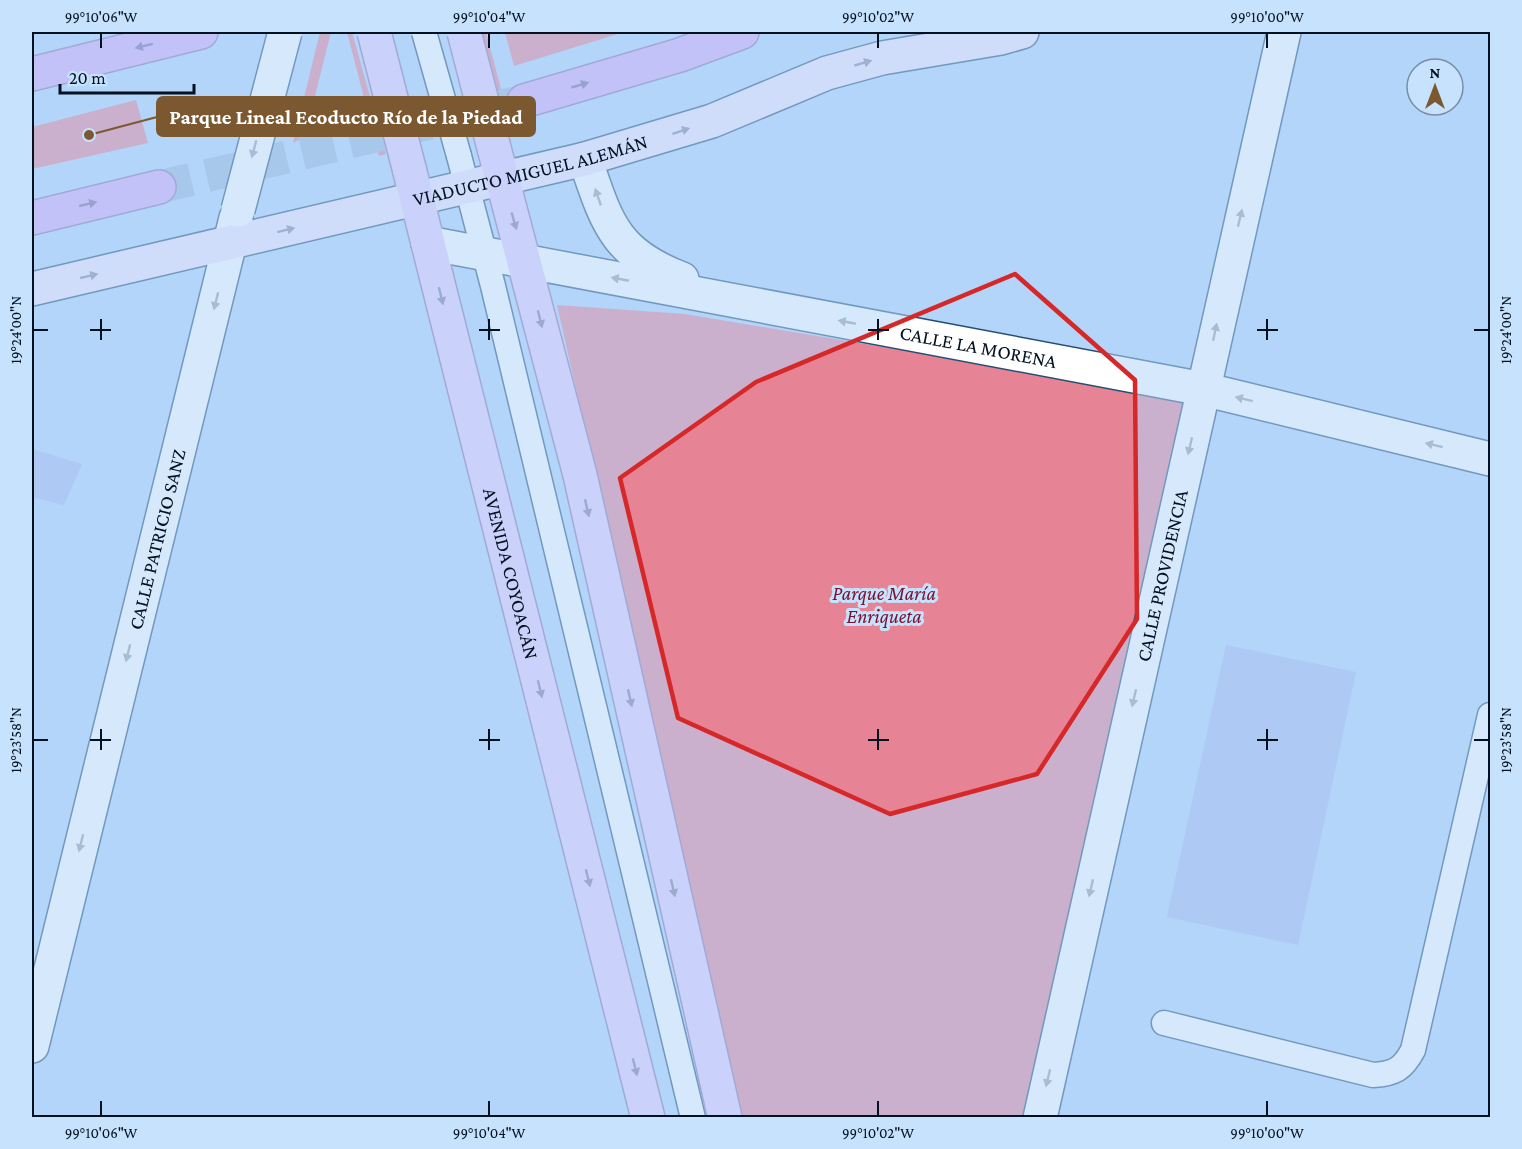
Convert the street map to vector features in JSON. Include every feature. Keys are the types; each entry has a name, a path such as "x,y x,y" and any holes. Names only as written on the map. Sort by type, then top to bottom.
{"highway":[{"path":"32,74 201,32"},
{"path":"524,101 680,55 742,32"},
{"path":"32,218 159,187"}],"main road":[{"name":"AVENIDA COYOACÁN","path":"374,32 648,1118"},
{"path":"464,32 526,262 582,487 725,1118"},
{"name":"VIADUCTO MIGUEL ALEMÁN","path":"32,289 230,244 413,183 467,187 585,159 712,121 827,73 882,58 1001,38 1022,32"}],"street":[{"name":"CALLE PATRICIO SANZ","path":"32,1046 36,1007 285,32"},
{"name":"CALLE PROVIDENCIA","path":"1040,1118 1284,32"},
{"path":"585,159 603,212 631,252 662,272 739,302"},
{"name":"CALLE LA MORENA","path":"428,243 1203,389 1491,459"}],"lane":[{"path":"424,32 485,255 693,1118"},
{"path":"1164,1023 1373,1075 1390,1074 1405,1065 1413,1050 1491,715"}],"highlighted area":[{"path":"1015,274 1135,380 1137,619 1037,774 890,814 678,718 620,478 756,382"}],"green space":[{"path":"320,32 331,32 305,136 293,143"},
{"path":"347,32 352,32 386,154 379,156"},
{"path":"475,32 486,32 510,123 500,126"},
{"path":"505,32 624,32 514,66"},
{"path":"136,100 148,143 32,169 32,127"},
{"name":"Parque María Enriqueta","path":"557,305 685,314 1190,398 1029,1117 740,1117"}],"building":[{"path":"32,449 82,464 64,505 32,497"},
{"path":"1226,645 1356,672 1298,945 1167,917"}],"tunnel":[{"path":"159,187 524,101"}],"place":[{"name":"Parque Lineal Ecoducto Río de la Piedad","path":"89,135"}]}
